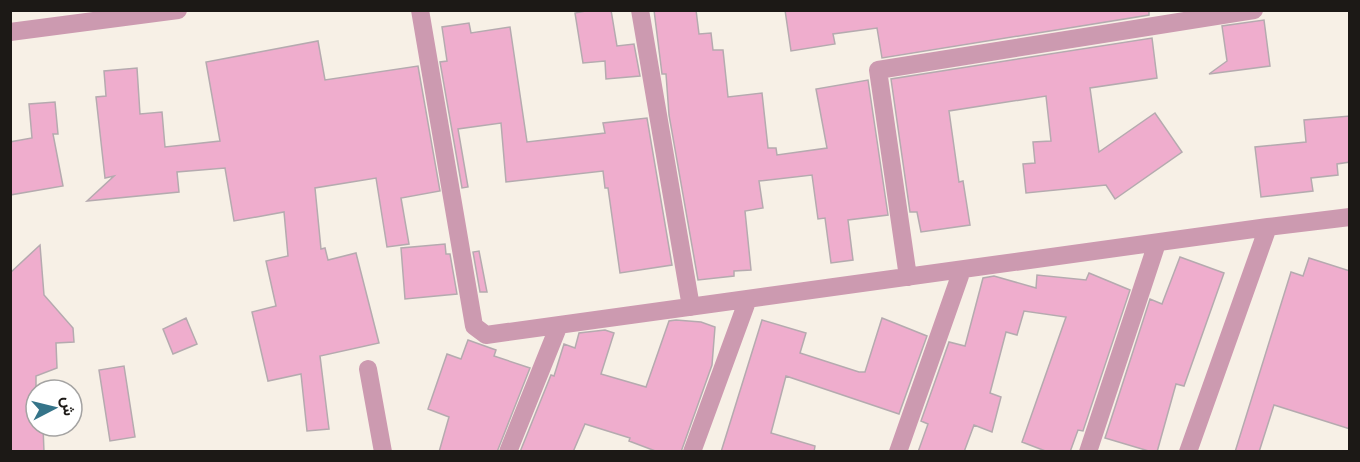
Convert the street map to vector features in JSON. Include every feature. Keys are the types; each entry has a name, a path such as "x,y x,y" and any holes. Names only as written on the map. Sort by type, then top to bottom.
{"street":[{"path":"10,32 177,10"},
{"path":"420,10 474,326 486,335 1268,227 1350,218"},
{"path":"640,10 692,307"},
{"path":"908,277 878,70 1254,10"},
{"path":"1188,452 1268,227"},
{"path":"1088,452 1157,243"},
{"path":"898,452 962,270"},
{"path":"692,452 748,299"},
{"path":"508,452 559,325"},
{"path":"368,369 383,452"}],"building":[{"path":"611,10 617,46 634,44 640,76 606,79 605,61 583,63 575,13"},
{"path":"654,10 696,10 699,34 711,33 713,50 723,50 728,97 762,93 768,148 776,148 777,155 827,148 816,89 868,80 888,215 848,220 853,260 831,263 825,218 818,219 812,175 759,181 763,208 745,211 751,270 734,271 734,276 698,280 669,115 666,74 662,74"},
{"path":"785,10 1149,10 1149,15 882,58 877,28 833,34 835,44 791,51"},
{"path":"1264,20 1270,66 1209,74 1227,61 1222,26"},
{"path":"469,23 471,33 510,27 527,142 605,133 603,123 647,118 672,265 620,273 608,188 605,188 603,171 506,182 501,123 458,129 468,187 462,188 440,62 447,61 442,27"},
{"path":"1152,38 1157,78 1090,88 1099,152 1155,113 1182,152 1115,199 1106,185 1026,193 1023,164 1035,163 1033,142 1051,141 1046,96 949,111 959,182 963,181 970,225 921,232 917,212 910,212 891,79"},
{"path":"318,41 325,80 418,66 440,191 401,198 409,244 387,247 376,178 315,188 321,249 325,248 328,260 356,253 379,343 320,356 329,429 307,431 301,374 268,381 252,312 276,306 266,261 288,256 284,212 234,221 225,168 177,172 179,192 87,201 114,176 105,178 96,97 106,96 104,71 137,68 140,114 162,112 165,147 220,141 206,62"},
{"path":"55,102 58,134 53,134 63,186 10,195 10,142 32,138 29,104"},
{"path":"1350,116 1350,162 1337,164 1338,175 1311,178 1313,191 1261,197 1255,147 1306,142 1304,120"},
{"path":"445,244 446,254 450,254 457,294 405,299 401,248"},
{"path":"40,245 44,295 73,328 74,342 56,343 57,368 36,376 36,378 24,378 24,438 43,438 44,452 10,452 10,273"},
{"path":"479,251 487,292 480,292 473,252"},
{"path":"1180,257 1224,273 1184,386 1176,384 1157,452 1152,452 1105,438 1150,299 1162,304"},
{"path":"1309,258 1350,271 1350,429 1274,405 1259,452 1235,452 1291,272 1303,276"},
{"path":"1089,273 1130,290 1083,431 1078,430 1070,452 1048,452 1022,442 1066,317 1024,311 1017,335 1006,332 990,393 1001,397 992,432 974,425 964,452 918,452 928,424 921,421 949,342 965,346 983,278 994,276 1036,288 1037,275 1086,280"},
{"path":"186,318 197,344 173,354 163,329"},
{"path":"882,318 927,336 899,414 786,376 771,433 815,446 814,452 721,452 762,320 806,333 800,353 865,372"},
{"path":"669,321 701,322 715,327 712,365 681,452 658,452 629,441 630,438 585,424 573,452 520,452 551,375 554,376 564,344 575,348 579,333 605,330 614,333 601,374 646,387"},
{"path":"468,340 496,350 494,356 530,368 497,452 439,452 449,417 428,409 447,354 461,359"},
{"path":"124,366 135,437 110,441 99,370"}]}
